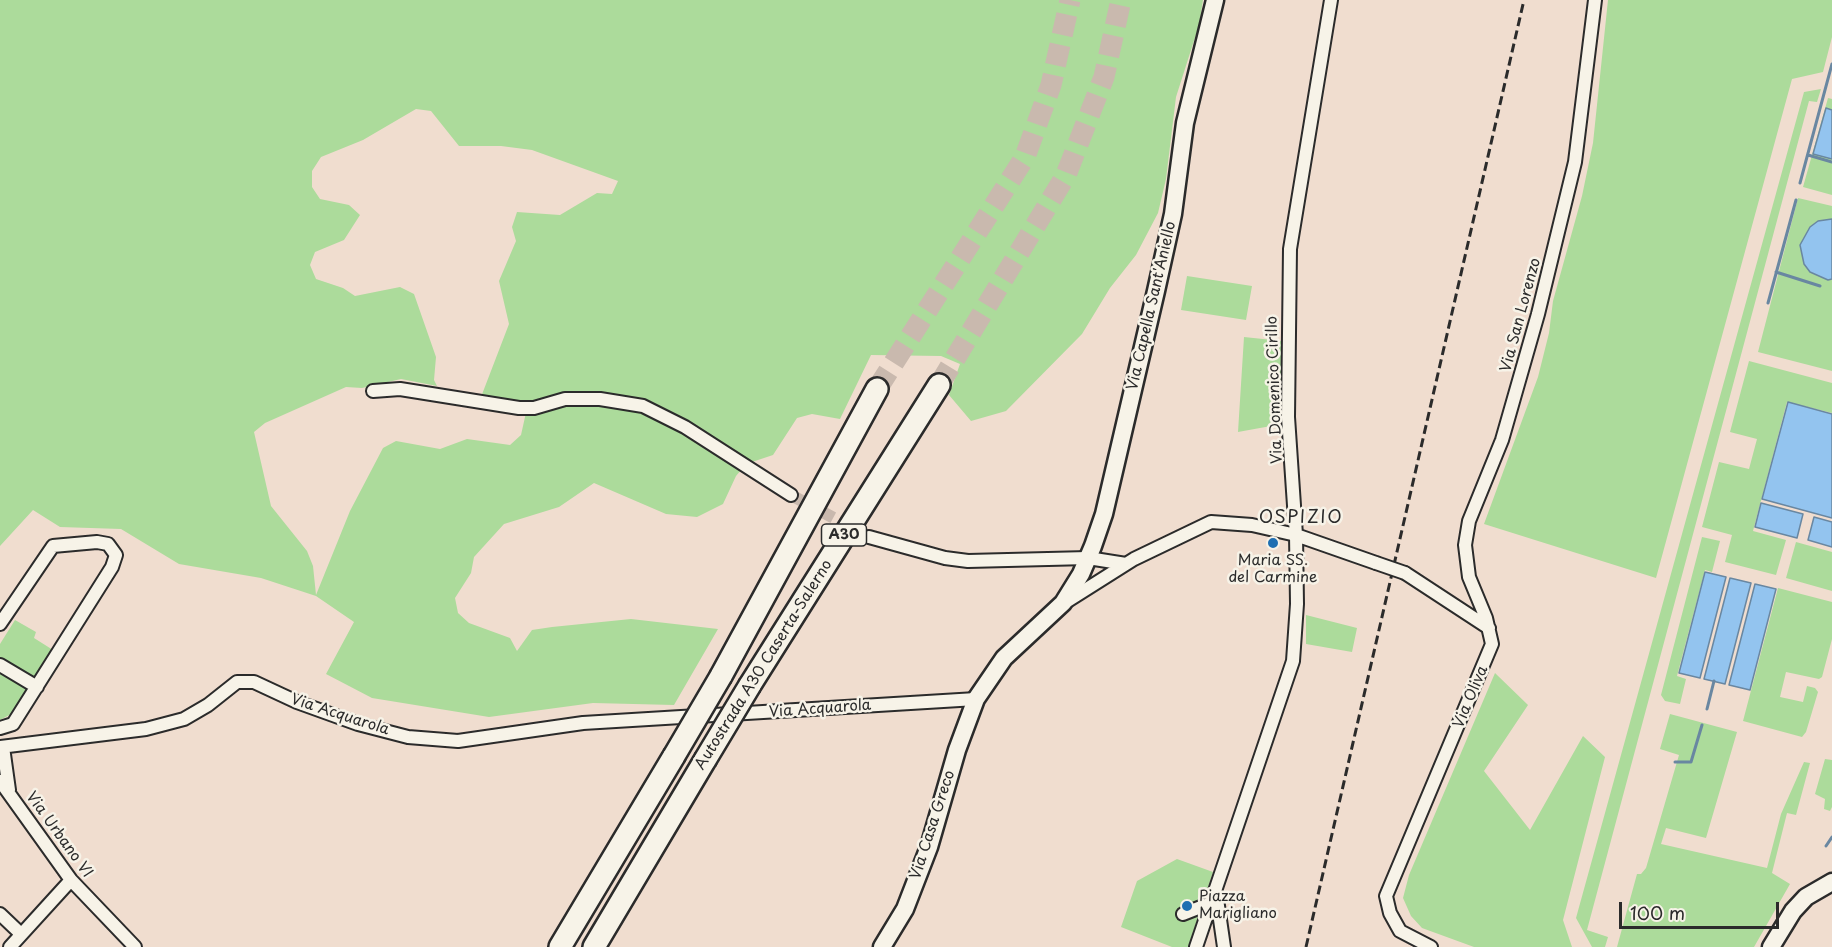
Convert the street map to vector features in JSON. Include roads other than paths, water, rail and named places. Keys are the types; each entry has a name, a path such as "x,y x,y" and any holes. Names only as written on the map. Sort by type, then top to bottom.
{"highway":[{"name":"Autostrada A30 Caserta-Salerno","path":"594,947 750,685 939,385"},
{"name":"Autostrada A30 Caserta-Salerno","path":"560,947 721,676 877,389"}],"main road":[{"name":"Via Capella Sant'Aniello","path":"1063,603 1088,558 1104,514 1173,214 1185,123 1215,0"},
{"path":"976,699 1004,658 1063,603"},
{"name":"Via Casa Greco","path":"882,947 905,909 925,857 957,750 976,699"},
{"path":"1771,947 1793,910 1806,897 1832,882"}],"street":[{"name":"Via Domenico Cirillo","path":"1196,947 1293,661 1297,604 1296,535 1288,417 1290,249 1331,0"},
{"name":"Via San Lorenzo","path":"1489,628 1469,577 1465,545 1469,521 1505,428 1538,314 1575,162 1595,0"},
{"path":"373,391 400,389 519,408 534,408 566,399 600,399 643,406 685,427 791,495"},
{"path":"1063,603 1126,564 1211,522 1252,525 1296,535 1405,573 1489,628"},
{"path":"869,537 945,558 968,561 1088,558 1126,564"},
{"path":"0,624 53,546 97,542 108,544 116,555 112,567 13,724 0,728"},
{"name":"Via Oliva","path":"1431,947 1400,931 1390,913 1386,897 1486,663 1492,645 1489,628"},
{"path":"0,665 37,687"},
{"name":"Via Acquarola","path":"2,747 146,729 184,719 208,705 237,682 254,682 297,702 358,724 408,737 458,741 583,723 976,699"},
{"name":"Via Urbano VI","path":"2,747 10,791"},
{"name":"Via Urbano VI","path":"0,782 10,791 71,880 126,944"},
{"path":"10,947 71,880"},
{"path":"1183,914 1213,897 1224,947"},
{"path":"0,914 21,934"}],"water":[{"path":"1826,108 1832,110 1832,159 1813,154"},
{"path":"1832,219 1832,279 1828,280 1810,272 1804,264 1800,245 1810,227 1818,221"},
{"path":"1788,402 1832,414 1832,518 1762,499"},
{"path":"1761,503 1803,514 1797,538 1755,527"},
{"path":"1814,517 1832,522 1832,547 1808,540"},
{"path":"1705,572 1726,577 1700,678 1679,673"},
{"path":"1730,578 1751,583 1725,684 1704,679"},
{"path":"1755,584 1776,589 1750,690 1729,685"}],"waterway":[{"path":"1800,183 1832,64"},
{"path":"1808,155 1832,162"},
{"path":"1768,303 1796,200"},
{"path":"1776,272 1820,286"},
{"path":"1707,709 1714,681"},
{"path":"1675,762 1691,762 1702,725"},
{"path":"1826,846 1832,837"}],"tunnel":[{"path":"877,389 1025,157 1051,85 1070,0"},
{"path":"939,385 1066,175 1104,77 1121,0"},
{"path":"791,495 869,537"}],"railway":[{"path":"1306,947 1524,0"}],"place":[{"name":"Maria SS. del Carmine","path":"1273,543"},
{"name":"Piazza Marigliano","path":"1187,906"}],"district":[{"name":"OSPIZIO","path":"1301,518"}]}
